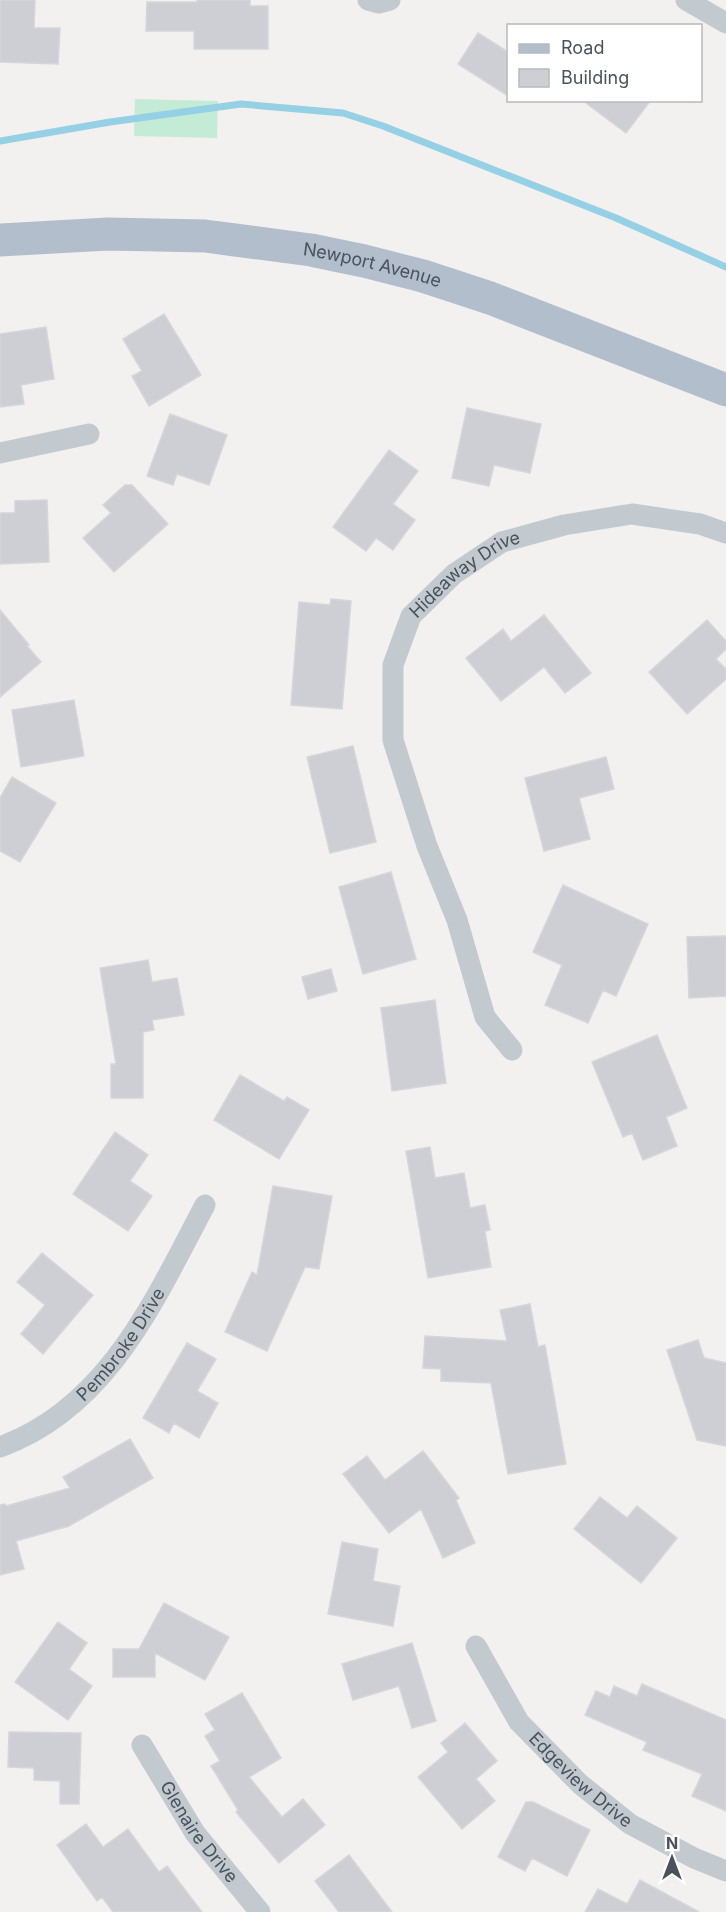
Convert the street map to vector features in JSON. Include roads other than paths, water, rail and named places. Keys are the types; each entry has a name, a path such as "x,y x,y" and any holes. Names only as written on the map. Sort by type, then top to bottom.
{"main road":[{"name":"Newport Avenue","path":"0,240 108,234 205,236 343,256 423,276 490,298 726,390"}],"street":[{"path":"368,0 379,3 390,0"},
{"path":"686,0 726,23"},
{"path":"0,453 89,434"},
{"name":"Hideaway Drive","path":"512,1050 485,1017 457,920 427,846 393,740 393,665 411,616 454,574 502,542 564,525 632,514 700,524 726,533"},
{"name":"Pembroke Drive","path":"0,1447 41,1428 66,1411 114,1362 149,1309 205,1204"},
{"name":"Edgeview Drive","path":"476,1646 519,1722 580,1784 630,1824 694,1858 726,1871"},
{"name":"Glenaire Drive","path":"142,1745 195,1833 260,1912"}],"waterway":[{"path":"0,141 110,122 241,104 343,113 383,126 616,218 726,267"}]}
